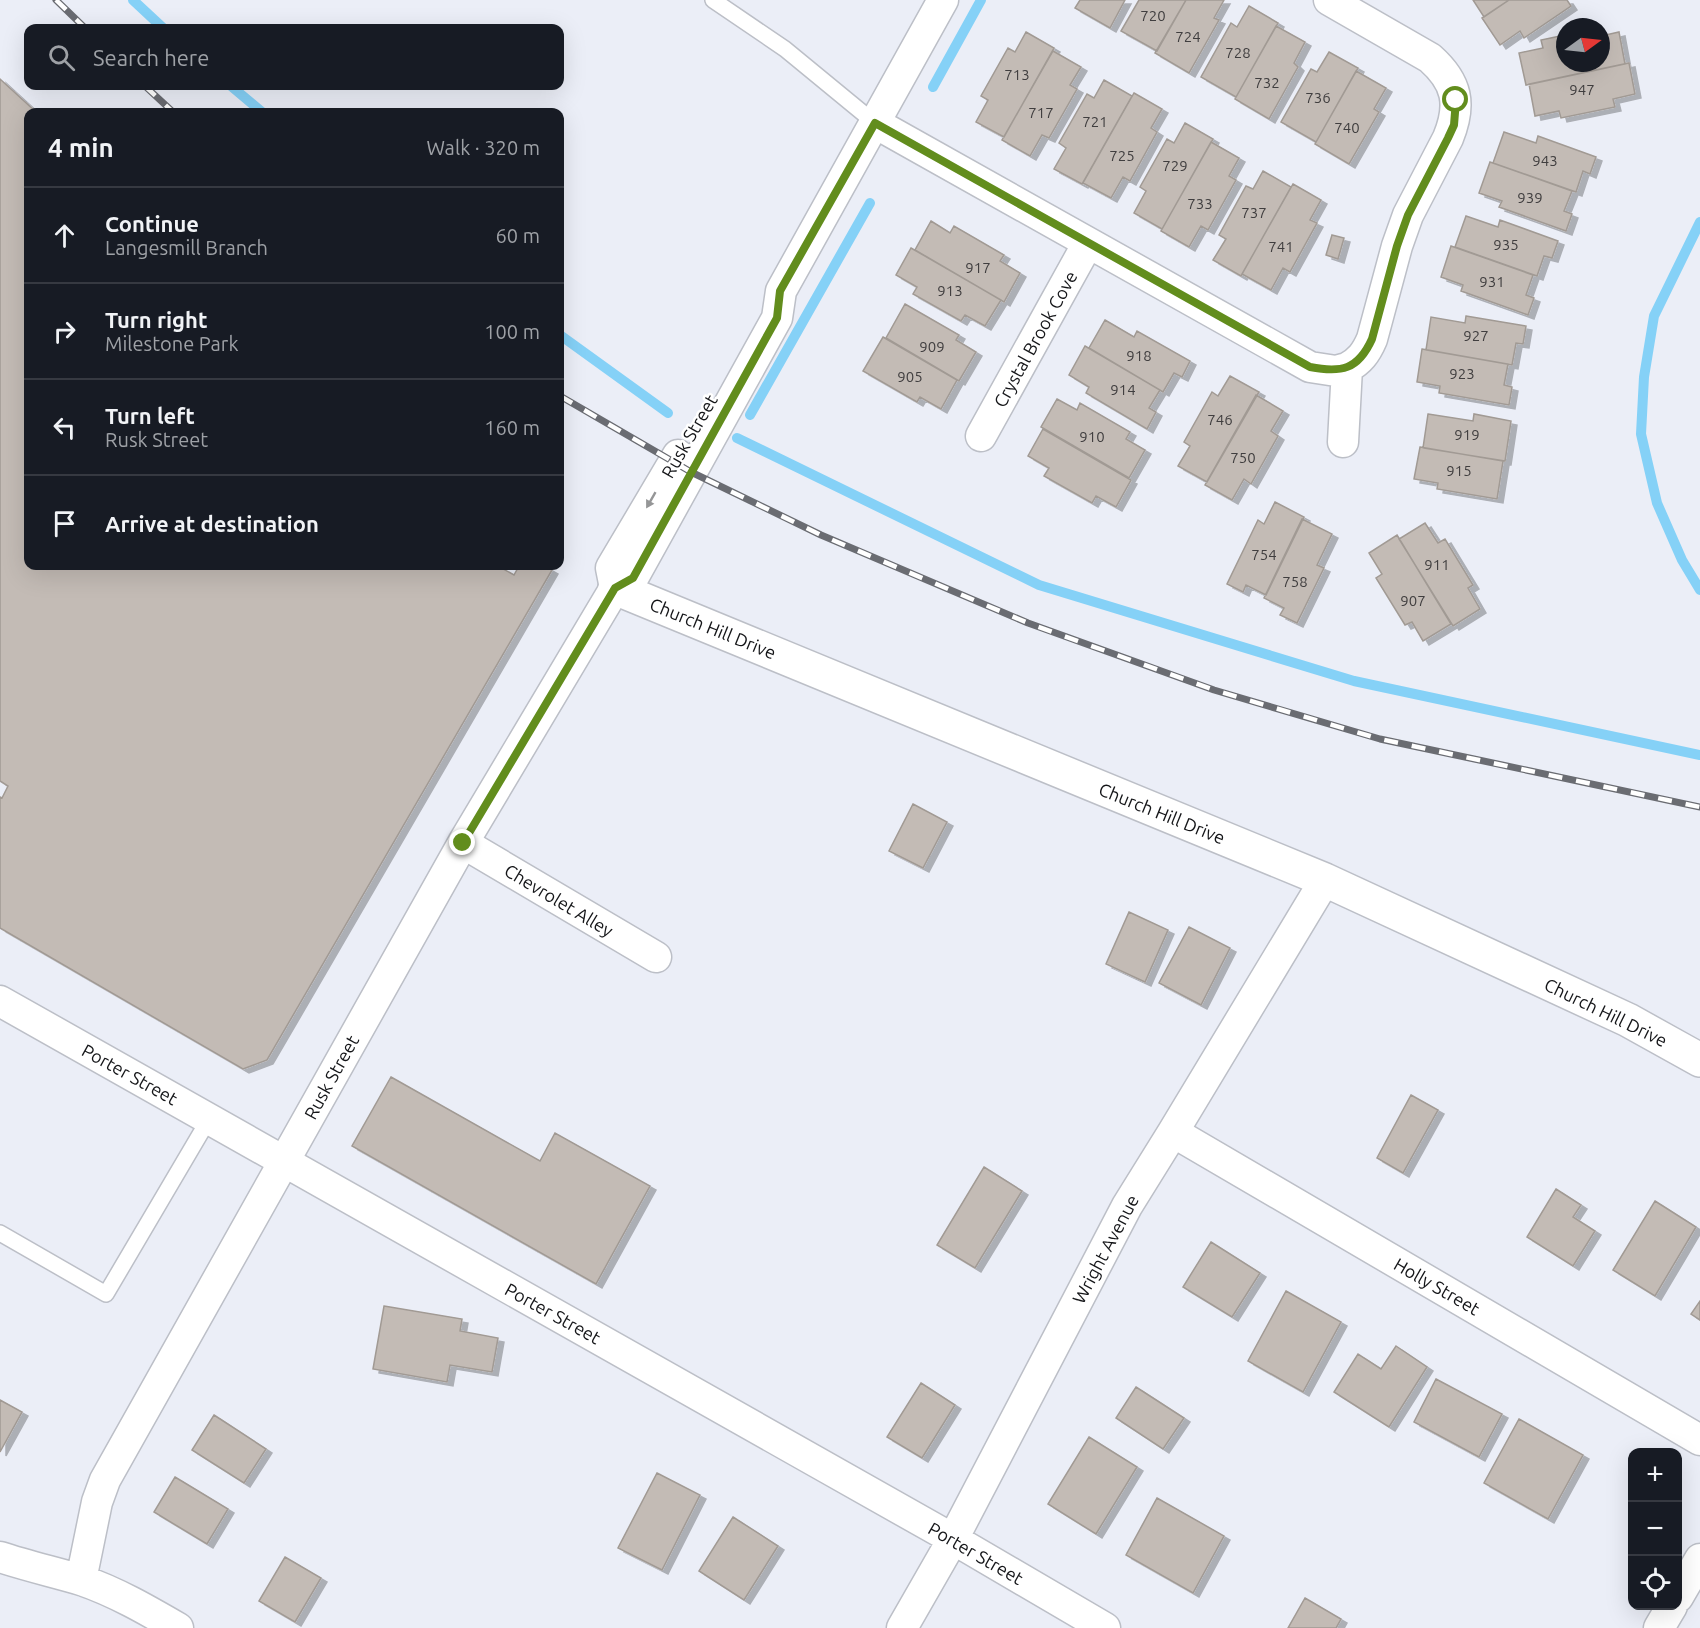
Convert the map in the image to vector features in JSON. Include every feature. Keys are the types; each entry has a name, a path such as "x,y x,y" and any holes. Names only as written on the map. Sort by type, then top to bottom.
{"street":[{"name":"Rusk Street","path":"81,1580 97,1502 105,1480 463,843 615,588 611,568 766,303 780,291 943,0"},
{"path":"875,123 1310,367 1336,370 1347,368 1358,362 1372,339 1397,246 1408,215 1454,125 1456,100 1442,68 1430,58 1329,0"},
{"name":"Crystal Brook Cove","path":"981,436 1088,243"},
{"path":"1343,442 1347,368"},
{"name":"Church Hill Drive","path":"615,588 1325,880 1628,1020 1700,1060"},
{"name":"Chevrolet Alley","path":"463,843 656,957"},
{"name":"Wright Avenue","path":"902,1628 953,1539 1127,1206 1325,880"},
{"name":"Porter Street","path":"0,1001 953,1539 1105,1628"},
{"name":"Holly Street","path":"1173,1132 1700,1440"},
{"path":"0,1557 81,1580 112,1592 178,1628"},
{"path":"1682,1589 1700,1559"},
{"path":"1659,1628 1669,1610"}],"lane":[{"path":"713,0 785,49 875,123"},
{"path":"0,1233 106,1294 209,1119"}],"building":[{"path":"1080,0 1125,0 1110,28 1075,8"},
{"path":"1139,0 1186,0 1157,51 1121,31"},
{"path":"1186,0 1224,0 1214,18 1219,20 1189,73 1155,53"},
{"path":"1473,0 1509,0 1484,17"},
{"path":"1509,0 1567,0 1571,6 1524,38 1520,31 1500,45 1482,18"},
{"path":"1249,6 1278,23 1236,97 1201,77 1231,23 1237,27"},
{"path":"1276,26 1305,42 1294,63 1298,67 1269,119 1235,99"},
{"path":"1026,32 1054,48 1004,137 976,122 988,100 981,96 1008,48 1015,52"},
{"path":"1619,32 1625,64 1610,67 1610,34"},
{"path":"1556,37 1556,72 1587,72 1526,85 1519,53 1543,48 1541,40"},
{"path":"1053,51 1081,67 1070,85 1077,89 1049,138 1042,135 1030,156 1002,140"},
{"path":"1329,52 1358,68 1316,142 1281,122 1311,69 1317,72"},
{"path":"1629,63 1635,94 1613,99 1615,107 1561,118 1559,111 1535,116 1529,84 1586,72 1610,72 1610,67"},
{"path":"1356,71 1386,88 1374,109 1379,112 1349,164 1315,144"},
{"path":"0,79 32,108 24,108 24,570 505,570 514,575 517,570 552,570 267,1060 243,1069 0,928 0,797 2,798 8,786 0,781"},
{"path":"1104,80 1132,96 1082,184 1054,169 1066,148 1059,143 1087,94 1094,98"},
{"path":"1134,93 1162,109 1151,128 1157,132 1130,181 1123,177 1111,198 1083,183"},
{"path":"1185,123 1213,139 1162,229 1134,213 1146,191 1140,187 1167,139 1174,143"},
{"path":"1504,132 1536,143 1538,136 1596,157 1590,174 1583,171 1576,192 1493,163"},
{"path":"1211,142 1239,158 1229,176 1236,180 1208,230 1201,226 1189,247 1161,231"},
{"path":"1490,162 1572,191 1564,211 1572,214 1566,231 1499,207 1502,201 1479,193"},
{"path":"1263,171 1291,187 1241,276 1213,260 1226,239 1219,235 1246,186 1253,189"},
{"path":"1293,184 1321,200 1310,220 1317,223 1290,272 1283,268 1271,290 1242,274"},
{"path":"1466,216 1498,227 1500,220 1558,241 1552,258 1544,256 1537,276 1455,247"},
{"path":"931,221 950,233 954,226 1004,255 1000,261 1020,273 1004,302 915,250"},
{"path":"1332,235 1344,238 1338,259 1326,255"},
{"path":"1451,246 1533,275 1526,295 1534,298 1528,315 1461,291 1463,285 1441,277"},
{"path":"911,248 1001,300 985,326 965,315 961,321 913,294 917,287 896,275"},
{"path":"905,304 959,335 956,340 976,352 959,381 886,338"},
{"path":"1466,316 1526,326 1523,344 1516,343 1512,365 1426,350 1431,317 1465,323"},
{"path":"1105,320 1134,337 1137,331 1190,361 1182,377 1174,373 1163,392 1089,348"},
{"path":"883,337 957,380 941,409 920,397 917,402 863,371"},
{"path":"1085,346 1160,390 1149,408 1156,412 1147,429 1086,393 1089,387 1069,375"},
{"path":"1422,349 1508,364 1504,385 1512,387 1509,405 1439,393 1440,386 1417,382"},
{"path":"1230,376 1259,392 1207,482 1178,466 1190,446 1184,442 1212,392 1218,396"},
{"path":"1256,395 1283,411 1271,431 1278,436 1251,484 1244,479 1232,500 1205,485"},
{"path":"1057,399 1077,410 1080,403 1130,432 1126,439 1145,450 1129,478 1041,427"},
{"path":"1428,414 1473,421 1474,414 1511,421 1505,461 1423,448"},
{"path":"1043,429 1131,480 1116,507 1096,496 1092,503 1044,476 1049,468 1028,456"},
{"path":"1420,447 1503,461 1497,499 1437,489 1438,483 1414,479"},
{"path":"1275,502 1304,517 1266,595 1246,585 1243,592 1227,584 1258,520 1264,524"},
{"path":"1302,519 1332,534 1317,565 1324,568 1297,623 1280,615 1284,608 1264,598"},
{"path":"1425,523 1438,543 1445,539 1473,585 1468,588 1480,609 1453,626 1399,539"},
{"path":"1397,535 1451,624 1423,641 1412,622 1405,625 1376,578 1382,574 1369,553"},
{"path":"913,804 947,822 923,868 889,851"},
{"path":"1129,912 1168,930 1145,982 1106,964"},
{"path":"1189,927 1230,948 1201,1005 1159,983"},
{"path":"391,1077 540,1161 555,1133 650,1186 596,1284 352,1146"},
{"path":"1411,1095 1438,1110 1403,1173 1377,1158"},
{"path":"984,1167 1022,1191 975,1268 937,1245"},
{"path":"1556,1189 1581,1205 1573,1217 1595,1231 1573,1266 1527,1237"},
{"path":"1655,1201 1696,1227 1655,1296 1613,1270"},
{"path":"1211,1242 1260,1273 1232,1317 1183,1287"},
{"path":"1286,1291 1341,1322 1303,1392 1248,1361"},
{"path":"1700,1301 1700,1320 1691,1314"},
{"path":"384,1306 462,1319 460,1331 498,1338 492,1372 450,1365 447,1382 373,1369"},
{"path":"1396,1346 1427,1367 1389,1427 1334,1392 1358,1354 1381,1369"},
{"path":"1436,1379 1502,1414 1479,1457 1414,1422"},
{"path":"921,1383 955,1405 922,1458 887,1437"},
{"path":"1136,1387 1184,1418 1163,1449 1116,1418"},
{"path":"0,1400 22,1412 0,1452"},
{"path":"214,1415 266,1449 244,1483 192,1450"},
{"path":"1519,1419 1583,1455 1548,1519 1484,1483"},
{"path":"1089,1437 1137,1467 1096,1534 1048,1504"},
{"path":"657,1473 700,1495 662,1570 618,1548"},
{"path":"175,1477 228,1509 207,1544 154,1512"},
{"path":"1157,1498 1224,1536 1193,1593 1126,1555"},
{"path":"733,1517 778,1546 744,1600 699,1571"},
{"path":"285,1557 321,1578 295,1622 259,1601"},
{"path":"1305,1598 1341,1619 1336,1628 1288,1628"}],"waterway":[{"path":"133,0 159,24"},
{"path":"933,87 981,0"},
{"path":"236,90 257,108"},
{"path":"750,415 870,203"},
{"path":"1700,222 1654,316 1644,377 1641,434 1657,503 1682,560 1700,590"},
{"path":"564,338 668,413"},
{"path":"737,438 1039,585 1354,681 1700,755"}],"railway":[{"path":"56,0 81,24"},
{"path":"149,90 169,108"},
{"path":"564,398 691,472 821,535 1028,623 1214,690 1380,739 1700,807"}],"route":[{"path":"463,843 615,588 633,578 777,318 780,291 875,123 1310,367 1336,370 1347,368 1358,362 1372,339 1397,246 1422,184 1454,125 1456,100"}]}
